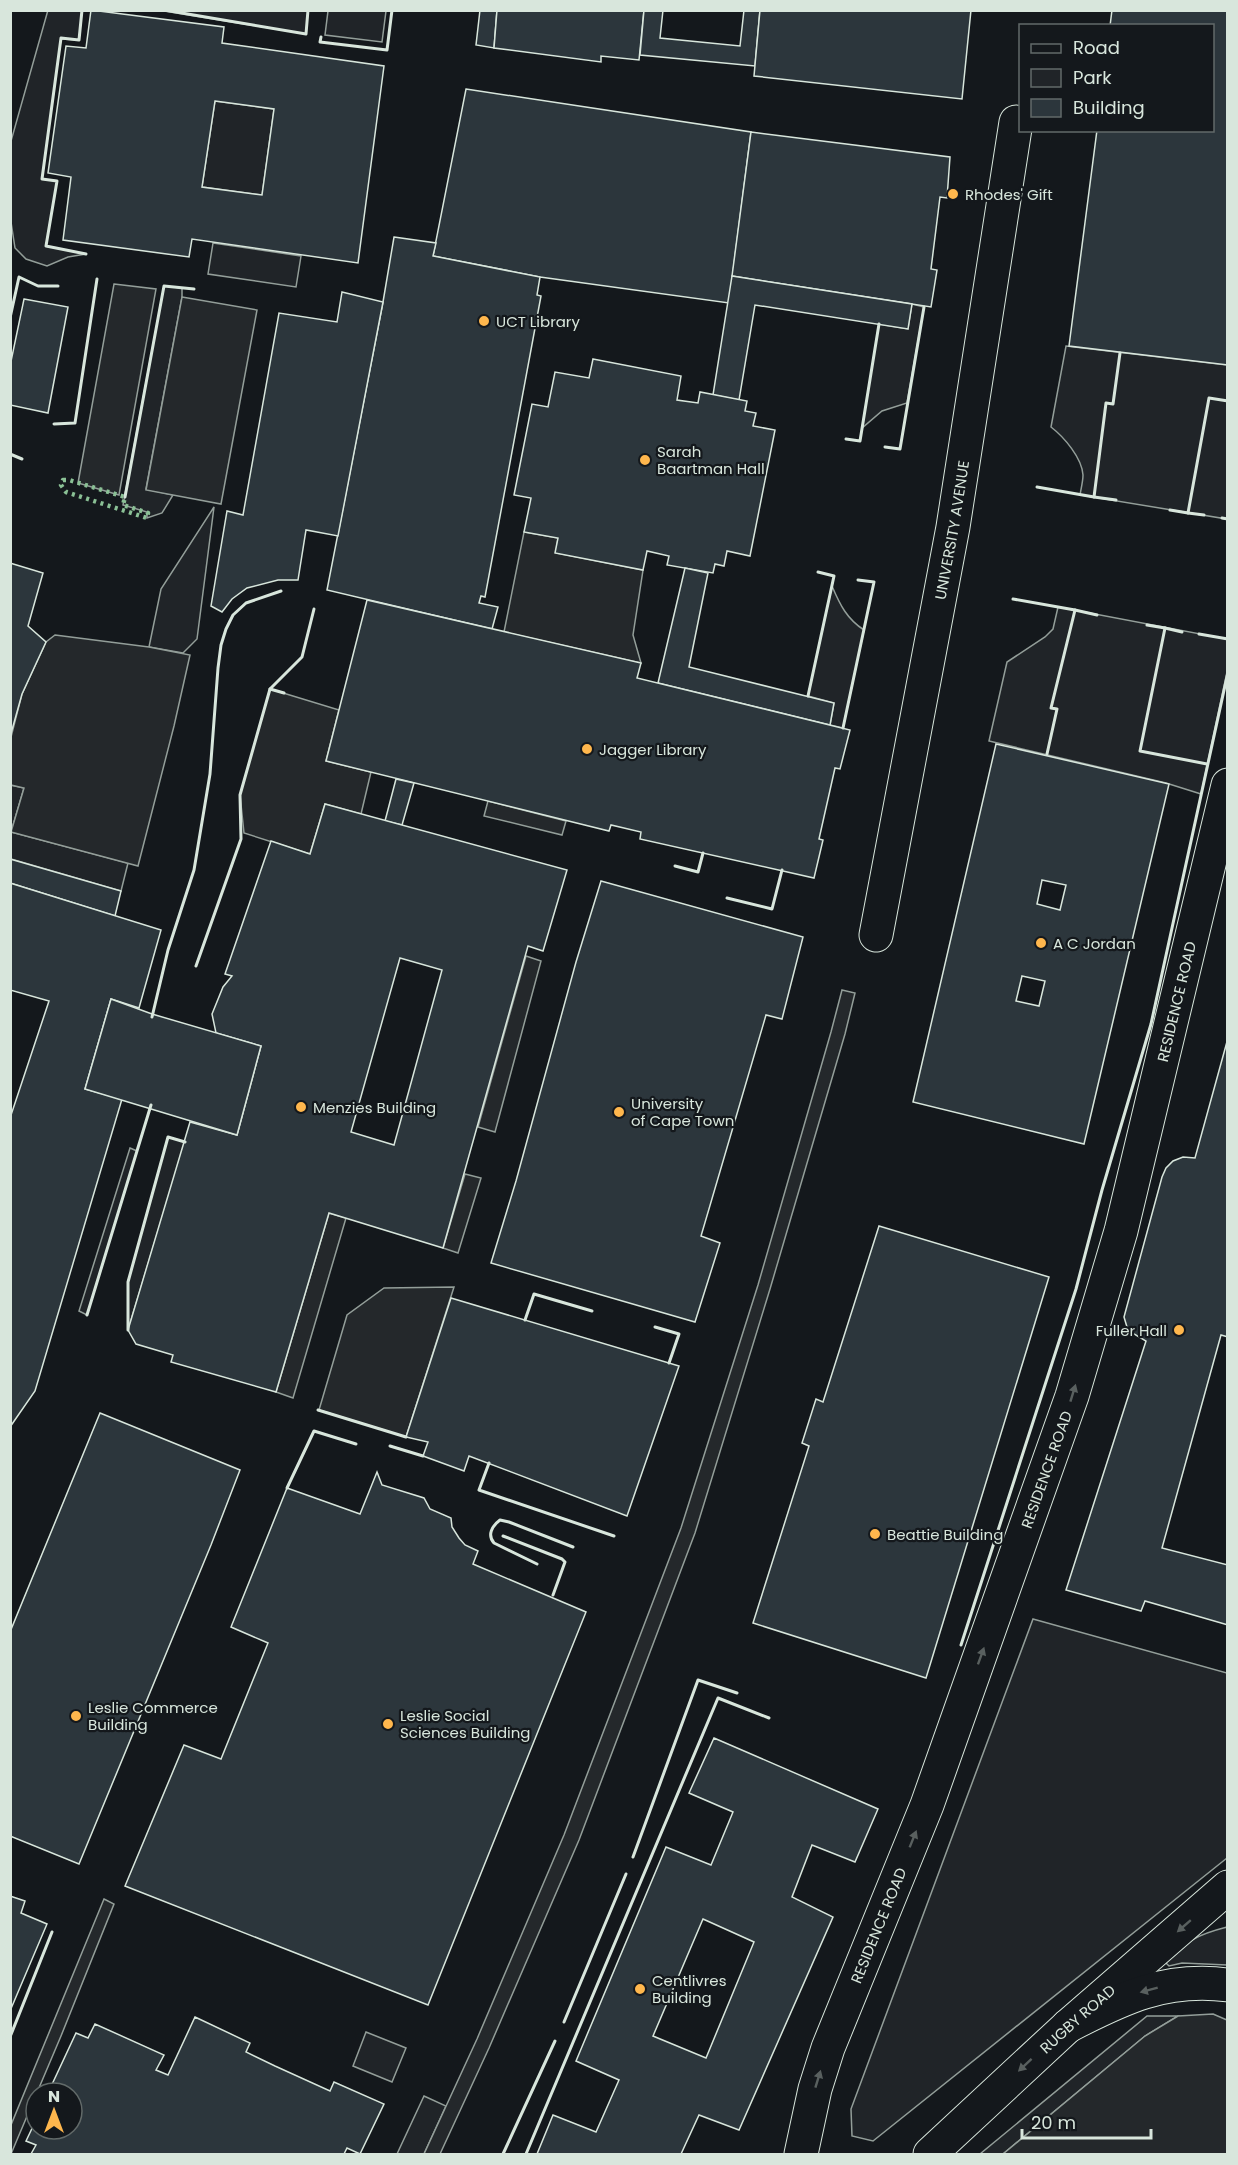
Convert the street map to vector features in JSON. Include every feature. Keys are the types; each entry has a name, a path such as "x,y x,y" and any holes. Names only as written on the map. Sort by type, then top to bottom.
{"main road":[{"name":"UNIVERSITY AVENUE","path":"876,935 953,527 1016,122"},
{"name":"RESIDENCE ROAD","path":"808,2148 815,2089 828,2048 927,1805 1072,1396 1121,1231 1227,785"},
{"name":"RUGBY ROAD","path":"930,2154 1068,2026 1227,1887"},
{"path":"1068,2026 1117,2000 1146,1990 1178,1983 1227,1985"}],"green space":[{"path":"48,10 82,11 79,40 61,39 42,179 57,181 46,246 86,254 68,257 47,266 26,259 15,248 11,222 11,141"},
{"path":"164,11 308,11 306,34"},
{"path":"328,11 386,11 382,42 325,35"},
{"path":"215,101 274,109 262,195 202,187"},
{"path":"213,243 301,256 296,287 208,274"},
{"path":"164,286 182,288 182,297 146,489 173,495 162,513 147,518 147,512 123,505"},
{"path":"912,304 924,307 907,403 882,411 862,428 879,324 908,329"},
{"path":"1066,346 1227,365 1227,519 1080,495 1082,468 1067,442 1051,427"},
{"path":"214,507 197,639 183,653 149,647 161,589"},
{"path":"832,586 845,611 864,630 843,728 830,725 834,703 808,696"},
{"path":"1058,607 1227,639 1227,672 1201,794 1166,783 989,741 1007,662 1045,637 1053,629"},
{"path":"10,785 24,788 11,832 128,863 121,891 11,859"},
{"path":"168,1137 185,1142 128,1330 128,1282"},
{"path":"130,1148 137,1151 87,1315 79,1311"},
{"path":"1033,1619 1227,1673 1227,1858 873,2141 852,2136 851,2109"},
{"path":"1227,1927 1227,1965 1182,1963 1169,1966 1165,1962 1193,1939"},
{"path":"1147,2016 1178,2016 1145,2036 1003,2154 980,2154"},
{"path":"366,2032 406,2048 392,2082 353,2066"},
{"path":"424,2096 446,2106 424,2154 397,2154"}],"shaded area":[{"path":"114,284 156,289 119,495 78,483"},
{"path":"182,297 257,310 221,504 146,490"},
{"path":"524,532 558,538 556,553 643,570 633,635 641,663 504,632"},
{"path":"55,635 149,647 190,655 138,866 11,832 24,788 11,785 11,737 22,694 46,642"},
{"path":"270,689 339,710 326,761 371,772 361,814 325,804 310,854 244,833 240,795"},
{"path":"488,801 566,821 562,835 484,816"},
{"path":"526,956 541,961 495,1132 478,1127"},
{"path":"842,990 855,993 845,1034 695,1533 579,1840 489,2048 440,2154 424,2154 477,2039 564,1835 681,1528 758,1285"},
{"path":"465,1174 481,1178 458,1253 443,1248"},
{"path":"329,1213 346,1218 293,1398 276,1392"},
{"path":"454,1287 406,1437 319,1410 347,1315 384,1288"},
{"path":"104,1899 114,1904 61,2036 42,2081 29,2081"},
{"path":"1213,2014 1227,2020 1227,2154 1003,2154 1145,2036 1178,2016"},
{"path":"24,2093 24,2123 11,2154 11,2125"}],"building":[{"path":"91,10 224,27 222,43 384,66 358,263 192,239 189,257 63,240 71,177 48,173 66,46 86,48","holes":["215,101 274,109 262,195 202,187"]},
{"path":"480,10 497,10 494,48 476,45"},
{"path":"497,10 644,10 639,60 601,56 601,62 494,48"},
{"path":"644,10 663,10 660,38 740,46 744,10 760,10 755,66 640,55"},
{"path":"760,10 971,10 962,99 754,76"},
{"path":"1112,10 1228,10 1228,365 1069,346 1097,132 1214,132 1214,24 1110,24"},
{"path":"466,89 751,132 729,303 540,277 433,256"},
{"path":"751,132 950,157 947,198 940,197 931,269 937,270 931,307 732,276"},
{"path":"394,237 436,243 433,256 540,277 537,295 541,296 485,597 481,596 479,603 498,607 492,629 327,590"},
{"path":"732,276 912,304 908,329 755,305 739,400 713,395"},
{"path":"342,292 383,302 338,536 306,530 298,580 278,580 247,588 232,599 222,612 211,606 227,511 243,515 279,313 337,322"},
{"path":"24,299 68,307 48,413 10,405 10,366"},
{"name":"Sarah Baartman Hall","path":"593,359 681,376 677,400 698,403 700,392 747,401 745,411 756,413 753,426 775,430 750,556 727,551 724,566 715,564 713,573 667,565 669,556 647,551 643,570 555,553 558,538 524,532 531,498 514,495 532,404 548,407 555,372 589,378"},
{"path":"10,563 43,573 28,626 46,642 22,694 10,737"},
{"path":"685,568 708,573 689,667 834,703 830,725 658,683"},
{"name":"Jagger Library","path":"367,600 641,663 637,678 850,730 840,769 835,768 819,839 823,840 814,878 640,839 641,832 611,825 609,831 326,761"},
{"name":"A C Jordan","path":"996,744 1169,784 1084,1144 913,1102","holes":["1042,880 1066,885 1060,910 1037,904","1022,976 1045,981 1039,1006 1016,1001"]},
{"path":"396,779 414,783 402,825 385,821"},
{"name":"Menzies Building","path":"325,804 567,870 543,951 528,946 443,1248 329,1213 276,1392 171,1362 173,1355 136,1344 128,1330 190,1122 237,1135 261,1046 216,1033 212,1014 223,987 232,976 225,974 271,841 310,854","holes":["400,958 442,970 394,1145 351,1132"]},
{"path":"10,859 121,891 115,916 10,883"},
{"path":"601,881 803,937 782,1019 766,1015 701,1236 720,1243 695,1322 491,1263"},
{"path":"10,883 161,930 139,1008 111,999 85,1089 122,1099 35,1391 10,1427 10,1118 49,1001 10,990"},
{"path":"111,999 152,1014 261,1046 237,1135 85,1089"},
{"name":"Fuller Hall","path":"1228,1038 1228,1337 1221,1335 1162,1548 1228,1565 1228,1625 1145,1601 1141,1611 1066,1590 1146,1341 1127,1327 1124,1317 1162,1177 1166,1168 1173,1161 1183,1157 1195,1158"},
{"name":"Beattie Building","path":"879,1226 1049,1277 926,1678 753,1623 809,1446 802,1443 816,1399 823,1402"},
{"path":"451,1298 679,1366 627,1516 469,1456 464,1471 423,1456 428,1442 406,1437"},
{"name":"Leslie Commerce Building","path":"100,1413 240,1470 79,1864 10,1836 10,1632"},
{"name":"Leslie Social Sciences Building","path":"377,1472 382,1485 424,1498 430,1509 451,1518 452,1527 459,1538 465,1545 478,1551 473,1564 586,1612 428,2005 125,1886 184,1745 221,1759 268,1643 231,1627 287,1488 360,1514"},
{"name":"Centlivres Building","path":"714,1738 878,1809 855,1862 812,1845 792,1897 833,1917 739,2130 699,2115 681,2154 537,2154 553,2115 596,2132 619,2080 576,2061 666,1847 711,1865 733,1812 689,1793","holes":["703,1919 754,1942 706,2058 653,2036"]},
{"path":"10,1896 25,1901 21,1913 47,1924 10,2011"},
{"path":"195,2017 250,2043 246,2052 275,2066 330,2091 334,2082 384,2104 360,2154 347,2148 344,2154 31,2154 36,2145 26,2141 84,2141 84,2081 54,2081 76,2033 88,2038 95,2024 164,2055 156,2070 168,2075"}],"hedge":[{"path":"63,480 125,497 123,505 148,513 147,518 66,492 61,485 63,480"}],"wall":[{"path":"82,10 79,40 61,38 42,179 57,181 46,246 86,254"},
{"path":"164,10 306,34 308,10"},
{"path":"321,37 320,42 387,50 392,10"},
{"path":"10,318 19,277 38,286 58,286"},
{"path":"54,424 75,423 97,279"},
{"path":"125,497 164,286 194,289"},
{"path":"885,447 900,449 924,307"},
{"path":"846,439 860,441 879,324"},
{"path":"1037,487 1094,497 1106,403 1113,404 1120,353"},
{"path":"1170,510 1188,513 1209,398 1228,401"},
{"path":"10,454 22,459"},
{"path":"1094,497 1116,500"},
{"path":"1188,513 1204,515"},
{"path":"1222,518 1228,519"},
{"path":"808,696 834,576 818,572"},
{"path":"843,728 874,582 858,580"},
{"path":"152,1017 168,950 194,870 210,774 221,645 233,615 246,603 281,591"},
{"path":"1013,599 1075,610 1051,708 1057,709 1047,754"},
{"path":"270,689 302,657 314,609"},
{"path":"1075,610 1097,615"},
{"path":"1147,625 1165,628 1140,751 1207,764"},
{"path":"1165,628 1182,632"},
{"path":"1199,634 1228,639"},
{"path":"961,1645 1076,1289 1102,1190 1151,1024 1228,672"},
{"path":"196,966 241,839 240,795 270,689 284,693"},
{"path":"675,866 698,872 703,853"},
{"path":"727,898 772,909 782,870"},
{"path":"87,1315 151,1105"},
{"path":"128,1330 128,1282 168,1137 185,1142"},
{"path":"525,1320 534,1294 592,1311"},
{"path":"655,1327 679,1334 669,1363"},
{"path":"318,1410 406,1437"},
{"path":"287,1488 314,1431 356,1444"},
{"path":"390,1446 423,1456"},
{"path":"489,1463 479,1490 614,1536"},
{"path":"537,1564 494,1543 491,1534 497,1522 500,1520 509,1522 573,1547"},
{"path":"503,1536 565,1562 553,1595"},
{"path":"633,1857 698,1680 737,1693"},
{"path":"526,2154 718,1698 769,1718"},
{"path":"564,2022 626,1874"},
{"path":"10,2037 52,1932"},
{"path":"503,2154 555,2041"}],"place":[{"name":"Rhodes' Gift","path":"953,194"},
{"name":"UCT Library","path":"484,321"},
{"name":"Sarah Baartman Hall","path":"645,460"},
{"name":"Jagger Library","path":"587,749"},
{"name":"A C Jordan","path":"1041,943"},
{"name":"Menzies Building","path":"301,1107"},
{"name":"University of Cape Town","path":"619,1112"},
{"name":"Fuller Hall","path":"1179,1330"},
{"name":"Beattie Building","path":"875,1534"},
{"name":"Leslie Commerce Building","path":"76,1716"},
{"name":"Leslie Social Sciences Building","path":"388,1724"},
{"name":"Centlivres Building","path":"640,1989"}]}
